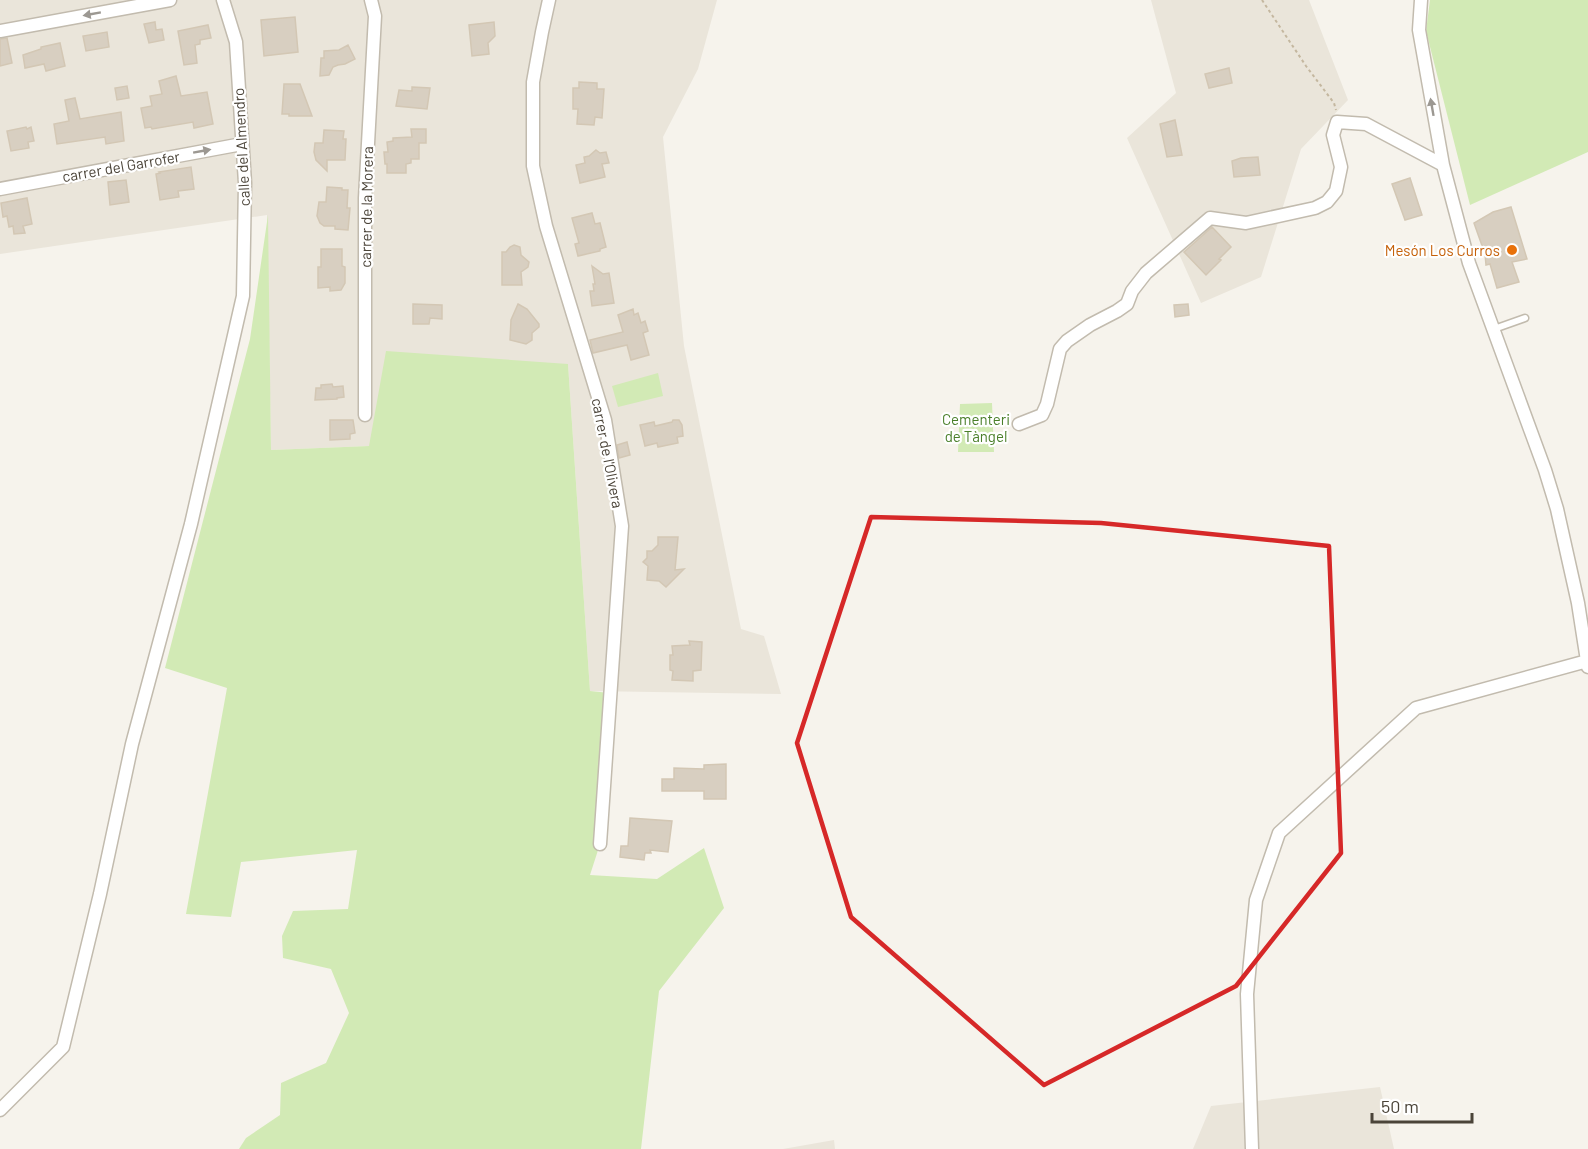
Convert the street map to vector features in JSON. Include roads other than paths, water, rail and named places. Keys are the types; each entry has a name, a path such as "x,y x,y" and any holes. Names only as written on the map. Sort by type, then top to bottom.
{"street":[{"path":"0,31 170,0"},
{"name":"calle del Almendro","path":"0,1110 63,1047 100,894 132,744 190,524 243,296 245,183 236,42 223,0"},
{"name":"carrer de la Morera","path":"365,415 365,198 375,16 371,0"},
{"name":"carrer de l'Olivera","path":"549,0 533,82 533,166 546,226 605,420 622,526 600,844"},
{"path":"1421,0 1419,30 1443,165 1469,263 1545,470 1557,509 1578,603 1588,667"},
{"path":"1019,424 1042,415 1047,404 1060,349 1067,341 1127,304 1132,291 1146,273 1210,218 1246,223 1315,208 1328,202 1336,191 1341,167 1333,135 1338,122 1366,124 1443,165"},
{"name":"carrer del Garrofer","path":"0,189 242,144"},
{"path":"1252,1149 1247,994 1256,900 1279,833 1416,708 1587,661"}],"lane":[{"path":"1494,328 1526,318"}],"place":[{"name":"Mesón Los Curros","path":"1512,250"}],"park label":[{"name":"Cementeri de Tàngel","path":"976,428"}]}
